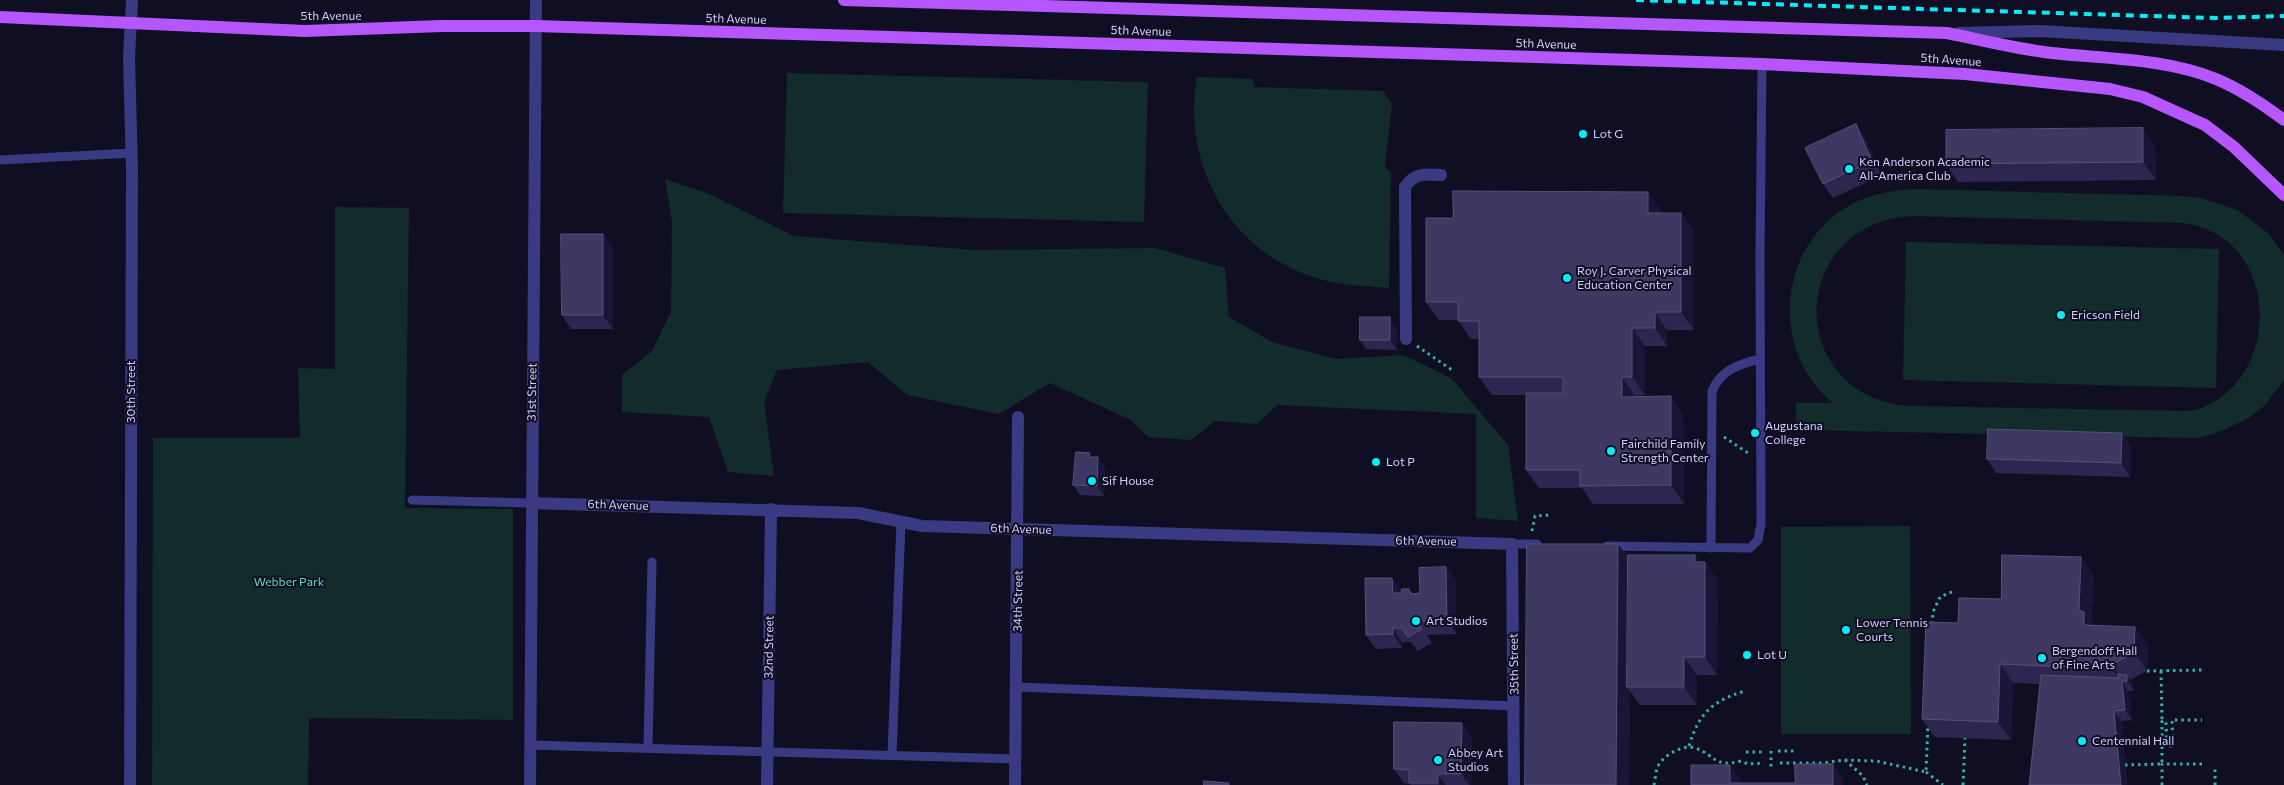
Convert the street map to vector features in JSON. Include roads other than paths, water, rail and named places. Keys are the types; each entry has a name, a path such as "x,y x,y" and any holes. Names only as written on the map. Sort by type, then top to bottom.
{"main road":[{"name":"5th Avenue","path":"844,0 1947,34 2049,53 2124,60 2184,69 2216,79 2247,95 2284,120"},
{"name":"5th Avenue","path":"0,17 314,31 451,25 535,26 1762,64 1957,74 2110,89 2144,97 2205,125 2258,168 2284,196"}],"street":[{"name":"30th Street","path":"130,785 132,153 129,58 132,0"},
{"name":"31st Street","path":"530,785 536,0"},
{"path":"1947,34 2040,31 2284,45"},
{"path":"1406,339 1405,187 1410,179 1418,175 1441,175"},
{"name":"34th Street","path":"1015,785 1018,417"},
{"name":"6th Avenue","path":"531,503 858,513 922,526 1512,544"},
{"name":"32nd Street","path":"767,785 771,509"},
{"name":"35th Street","path":"1512,544 1515,706 1514,785"}],"lane":[{"path":"1601,546 1750,548 1758,540 1761,524 1762,64"},
{"path":"0,160 132,153"},
{"path":"1711,548 1712,391 1717,380 1736,366 1760,359"},
{"path":"412,500 531,503"},
{"path":"892,755 901,522"},
{"path":"1512,544 1552,545"},
{"path":"648,748 652,562"},
{"path":"1017,687 1515,706"},
{"path":"530,745 1015,759"}],"railway":[{"path":"1636,0 2215,18 2284,16"}],"place":[{"name":"Lot G","path":"1583,134"},
{"name":"Ken Anderson Academic All-America Club","path":"1849,169"},
{"name":"Roy J. Carver Physical Education Center","path":"1567,278"},
{"name":"Ericson Field","path":"2061,315"},
{"name":"Augustana College","path":"1755,433"},
{"name":"Fairchild Family Strength Center","path":"1611,451"},
{"name":"Lot P","path":"1376,462"},
{"name":"Sif House","path":"1092,481"},
{"name":"Art Studios","path":"1416,621"},
{"name":"Lower Tennis Courts","path":"1846,630"},
{"name":"Lot U","path":"1747,655"},
{"name":"Bergendoff Hall of Fine Arts","path":"2042,658"},
{"name":"Centennial Hall","path":"2082,741"},
{"name":"Abbey Art Studios","path":"1438,760"}],"park label":[{"name":"Webber Park","path":"289,582"}]}
